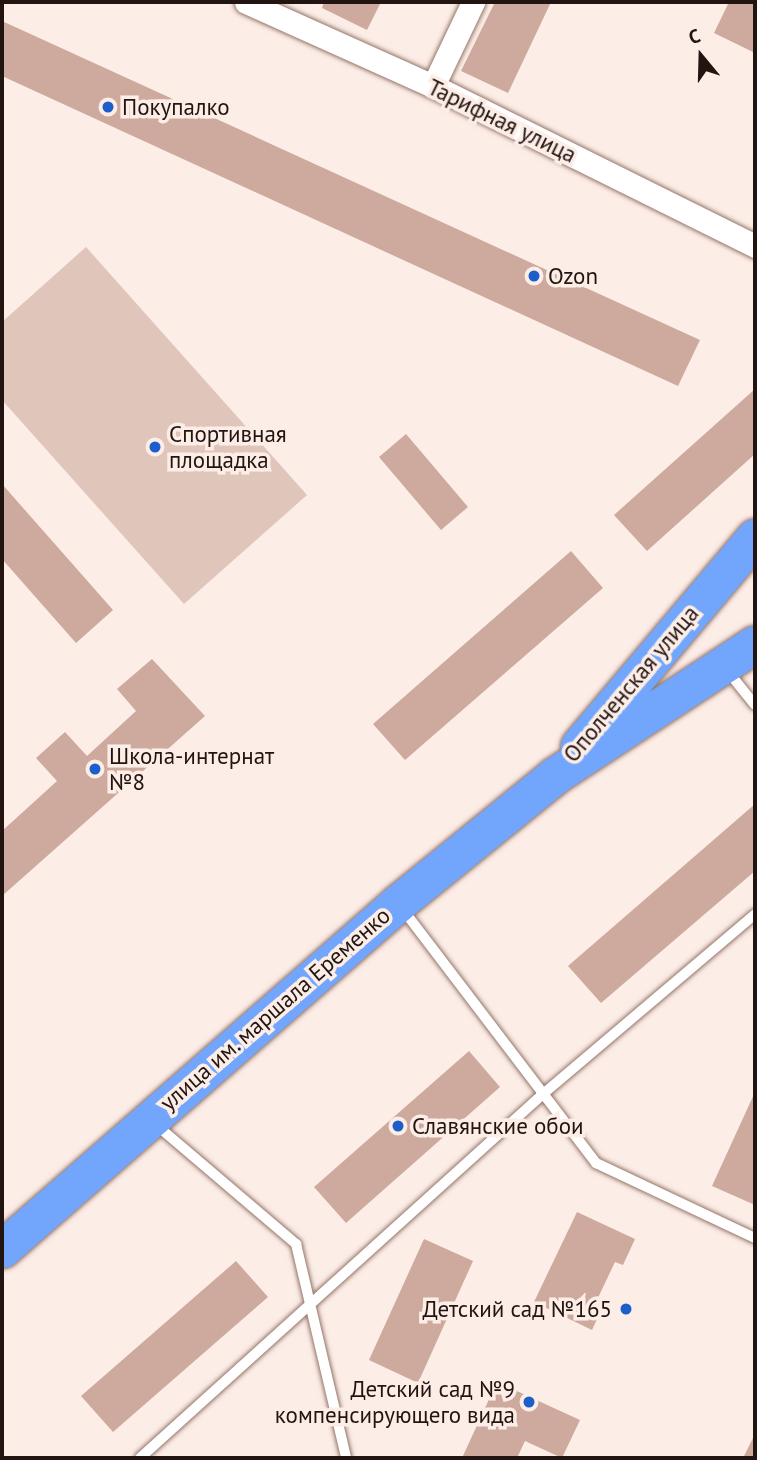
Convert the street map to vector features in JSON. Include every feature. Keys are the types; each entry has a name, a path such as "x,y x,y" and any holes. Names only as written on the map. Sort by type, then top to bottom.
{"highway":[{"name":"Ополченская улица","path":"554,776 755,537"},
{"name":"Ополченская улица","path":"554,776 755,644"},
{"name":"улица им. маршала Еременко","path":"2,1249 398,902 554,776"}],"street":[{"name":"Тарифная улица","path":"246,2 433,86 755,246"},
{"path":"433,86 472,2"}],"lane":[{"path":"723,665 755,705"},
{"path":"398,902 596,1163 755,1238"},
{"path":"141,1458 309,1303 543,1094 755,914"},
{"path":"149,1119 296,1244 346,1458"}],"shaded area":[{"name":"Спортивная площадка","path":"86,247 307,495 184,604 2,400 2,322"}],"building":[{"path":"324,2 381,2 367,30 322,8"},
{"path":"495,2 551,2 508,93 461,71"},
{"path":"729,2 755,2 755,53 714,33"},
{"path":"2,21 700,340 678,386 2,76"},
{"path":"755,389 755,454 647,551 614,515"},
{"path":"406,434 468,507 441,530 379,457"},
{"path":"2,484 113,610 76,643 2,559"},
{"path":"571,551 603,588 405,760 373,724"},
{"name":"Школа-интернат №8","path":"152,659 205,716 2,896 2,831 57,781 36,758 65,732 87,756 136,711 117,689"},
{"path":"755,804 755,871 601,1003 568,966"},
{"path":"469,1051 500,1087 346,1223 314,1187"},
{"path":"755,1092 755,1205 712,1186"},
{"path":"577,1212 635,1239 623,1265 615,1262 596,1302 603,1306 592,1330 534,1302"},
{"path":"424,1239 473,1261 418,1383 369,1360"},
{"path":"236,1261 268,1297 113,1432 81,1396"},
{"path":"497,1382 580,1420 562,1458 525,1441 517,1458 462,1458"},
{"path":"755,1434 755,1458 743,1458"}],"place":[{"name":"Покупалко","path":"108,107"},
{"name":"Ozon","path":"534,276"},
{"name":"Спортивная площадка","path":"155,447"},
{"name":"Школа-интернат №8","path":"95,769"},
{"name":"Славянские обои","path":"398,1126"},
{"name":"Детский сад №165","path":"626,1309"},
{"name":"Детский сад №9 компенсирующего вида","path":"529,1402"}]}
